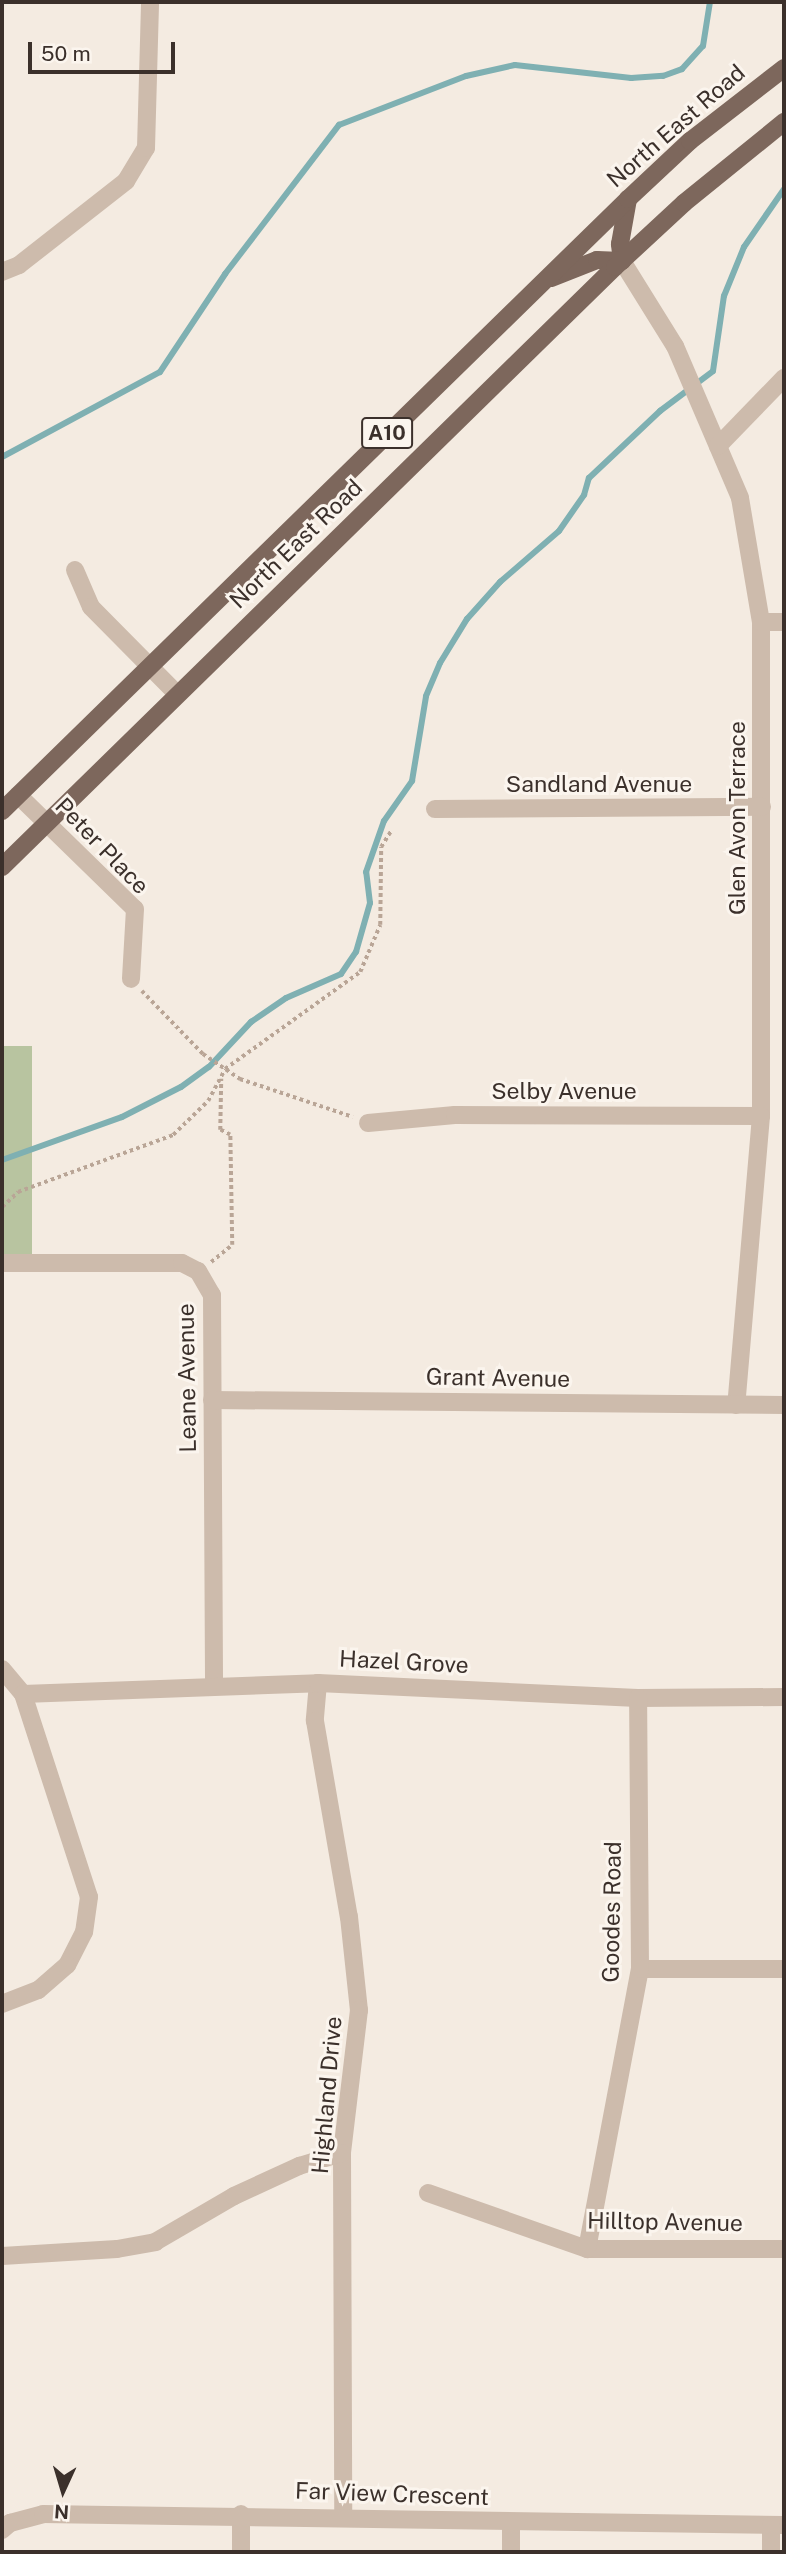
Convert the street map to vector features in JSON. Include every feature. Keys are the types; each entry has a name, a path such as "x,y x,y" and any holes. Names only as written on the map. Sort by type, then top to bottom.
{"main road":[{"name":"North East Road","path":"2,811 628,199 690,142 784,68"},
{"name":"North East Road","path":"2,867 622,261 684,203 784,122"},
{"path":"542,282 597,260 622,261 620,244 628,199"}],"street":[{"path":"2,272 19,265 126,181 146,148 150,2"},
{"name":"Glen Avon Terrace","path":"622,261 650,301 687,374 740,498 761,622 761,1116 736,1405"},
{"path":"718,446 784,378"},
{"path":"75,570 91,607 149,670 177,694"},
{"path":"761,622 784,622"},
{"name":"Peter Place","path":"18,795 135,909 131,979"},
{"name":"Sandland Avenue","path":"435,809 762,807"},
{"name":"Selby Avenue","path":"368,1122 454,1115 761,1116"},
{"name":"Leane Avenue","path":"2,1263 182,1263 198,1271 212,1296 214,1685"},
{"name":"Grant Avenue","path":"212,1400 784,1405"},
{"path":"2,1669 23,1694 85,1876 88,1912 81,1941 61,1972 38,1990 2,2004"},
{"name":"Hazel Grove","path":"23,1694 318,1683 638,1698 784,1697"},
{"name":"Highland Drive","path":"318,1683 315,1721 349,1917 359,2010 342,2153 343,2516"},
{"name":"Goodes Road","path":"587,2249 640,1969 638,1698"},
{"path":"640,1969 784,1969"},
{"path":"2,2256 117,2249 155,2242 234,2196 299,2166 342,2153"},
{"name":"Hilltop Avenue","path":"428,2193 587,2249 784,2249"},
{"name":"Far View Crescent","path":"2,2530 10,2523 43,2514 343,2516 510,2524 778,2525"},
{"path":"241,2514 241,2552"},
{"path":"510,2524 511,2552"},
{"path":"771,2552 778,2525"}],"path":[{"path":"2,1207 18,1192 173,1135 208,1101 225,1069 360,972 380,925 381,847 391,831"},
{"path":"131,979 203,1054 240,1079 368,1122"},
{"path":"198,1271 232,1245 230,1135 220,1130 221,1076"}],"green space":[{"path":"2,1046 32,1046 32,1262 2,1262"}],"waterway":[{"path":"2,457 160,372 225,274 339,125 466,76 515,65 631,78 663,76 682,69 703,46 710,2"},
{"path":"2,1160 122,1117 181,1087 209,1067 251,1022 286,998 341,974 356,952 370,903 366,872 384,821 412,781 426,696 440,663 467,619 500,582 559,531 584,495 589,478 660,411 713,371 724,296 744,247 784,189"}]}
